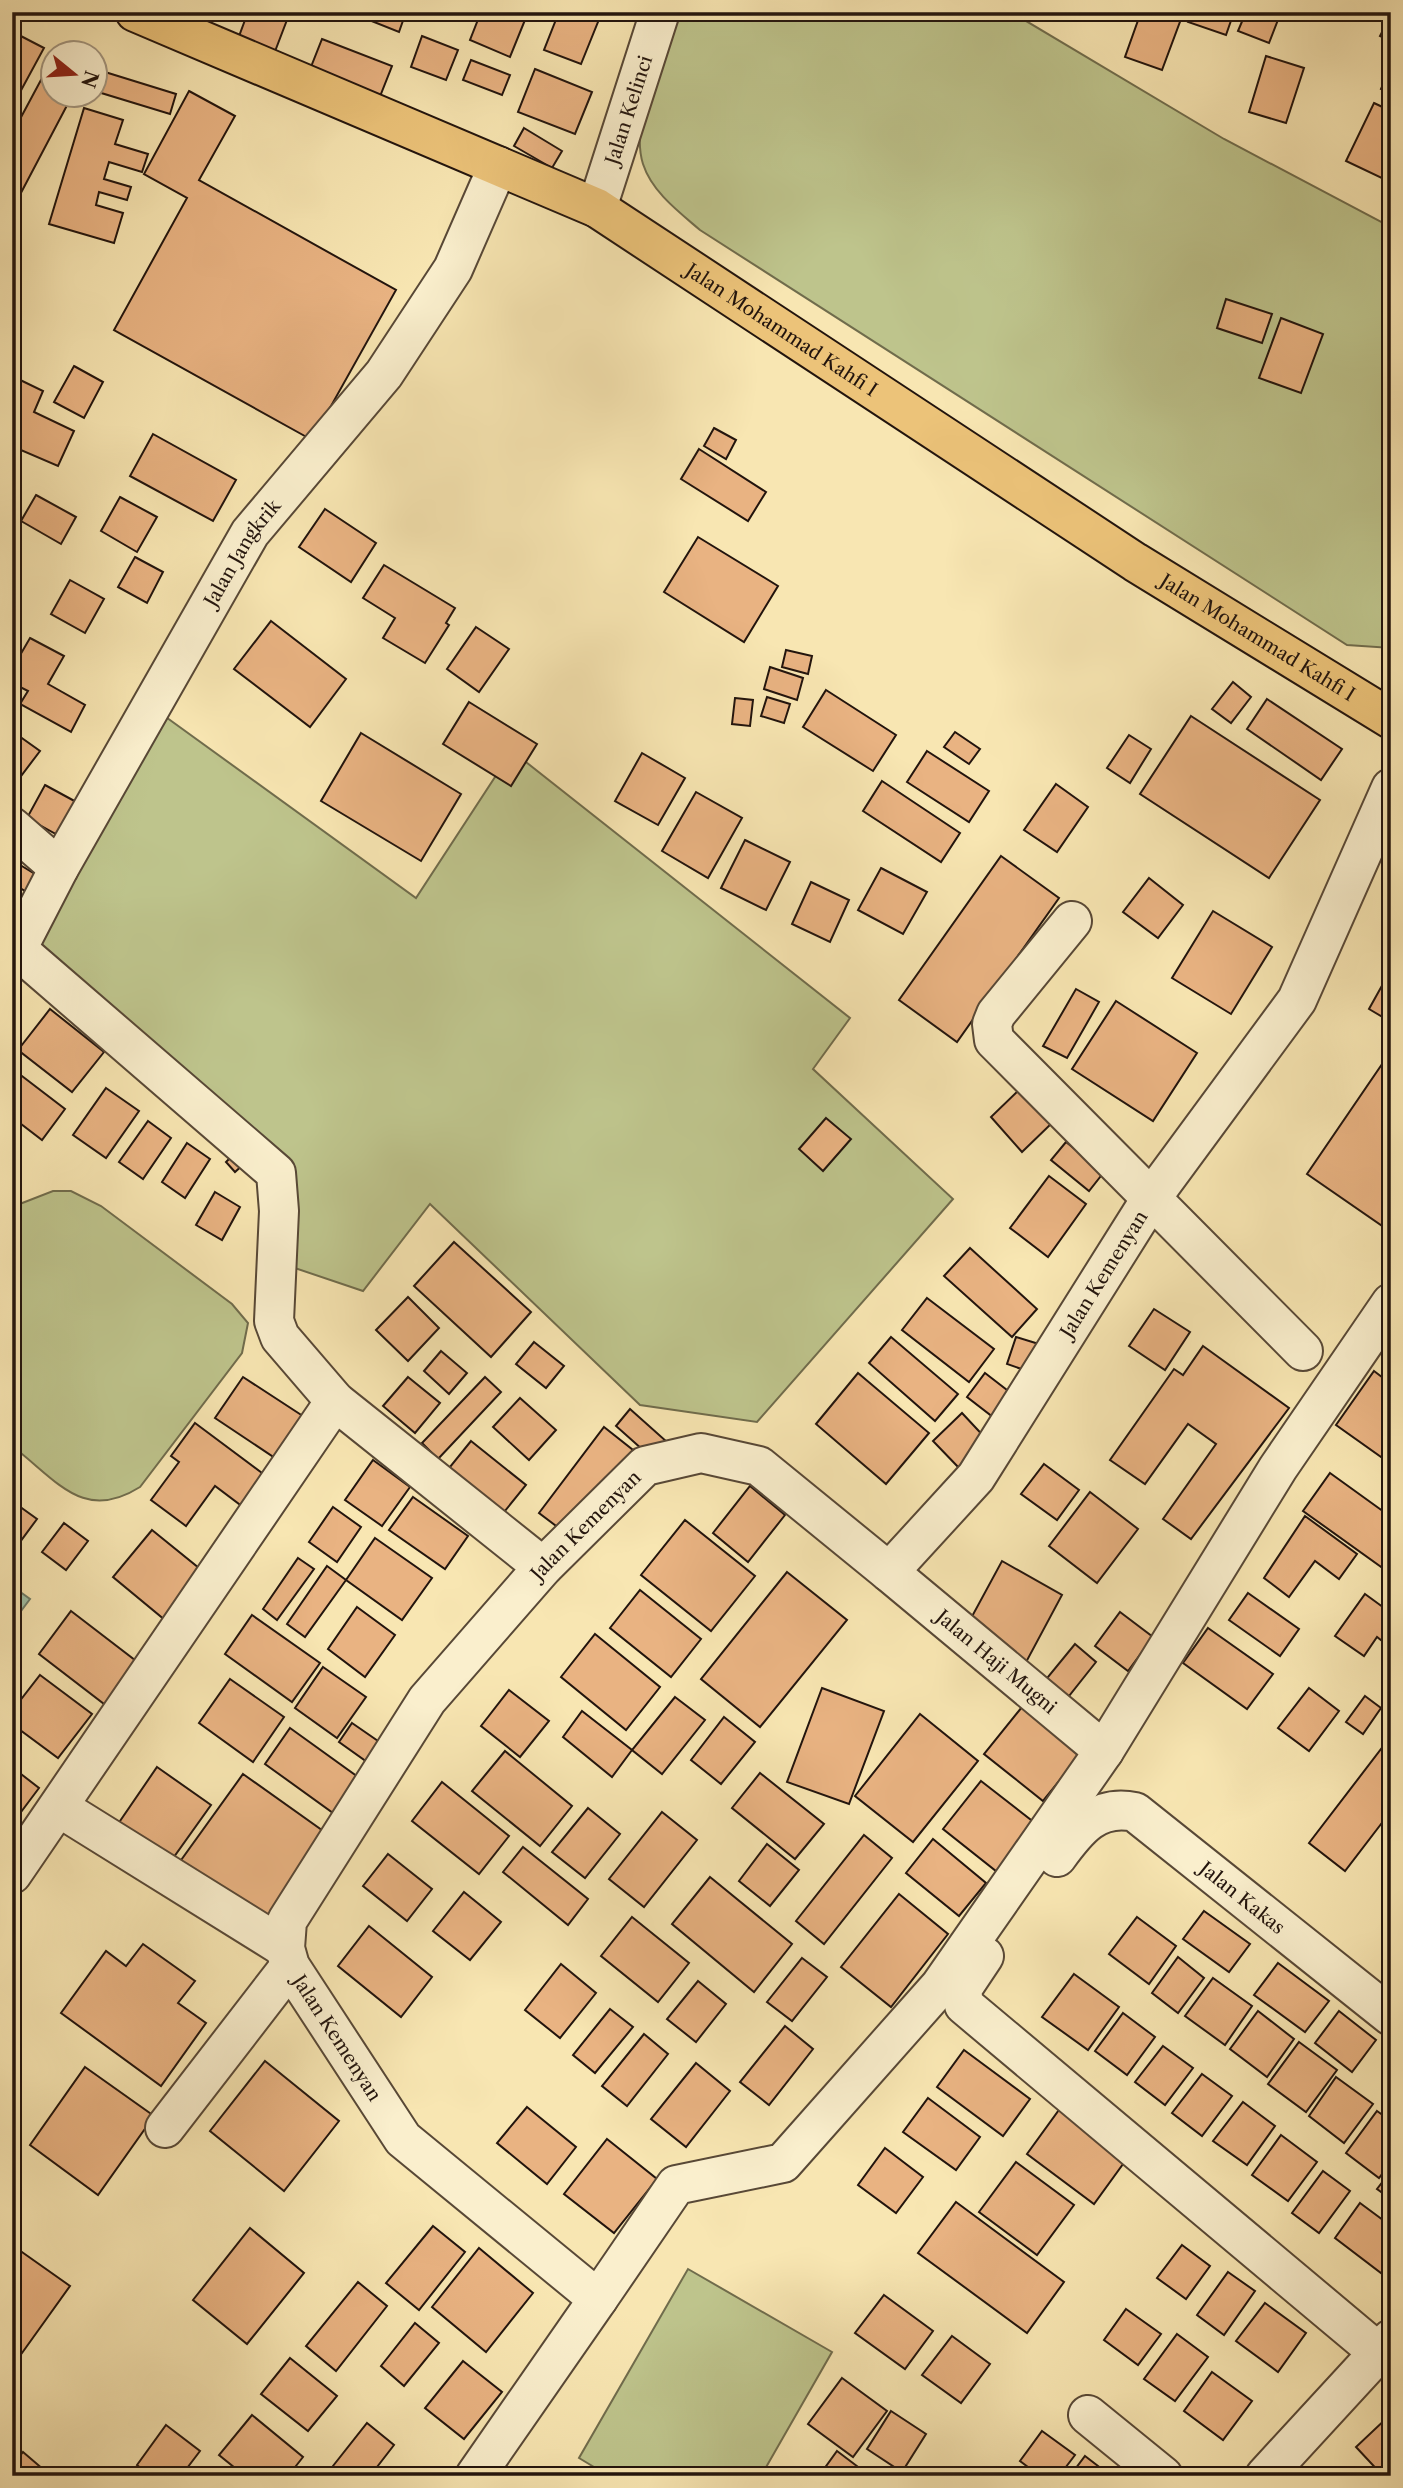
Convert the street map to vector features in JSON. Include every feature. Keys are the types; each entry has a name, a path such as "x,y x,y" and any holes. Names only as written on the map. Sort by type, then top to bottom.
{"main road":[{"name":"Jalan Mohammad Kahfi I","path":"135,12 597,208 1135,562 1391,719"}],"street":[{"name":"Jalan Kelinci","path":"597,208 660,12"},
{"name":"Jalan Jangkrik","path":"15,954 59,868 250,533 384,374 453,270 498,166"},
{"name":"Jalan Kemenyan","path":"598,2299 403,2139 288,1957 287,1921 427,1700 543,1567 645,1466 701,1453 759,1466 889,1572 976,1477 1152,1196 1297,1000 1391,788"},
{"path":"12,827 59,868"},
{"path":"1072,921 996,1014 992,1024 994,1040 1152,1196 1303,1351"},
{"path":"15,954 276,1173 279,1211 274,1321 280,1337 335,1401 543,1567"},
{"path":"475,2476 676,2185 783,2163 940,1986 1104,1751 1278,1468 1391,1303"},
{"path":"12,1874 60,1808 335,1401"},
{"name":"Jalan Haji Mugni","path":"889,1572 1104,1751"},
{"path":"60,1808 288,1957 165,2128"},
{"name":"Jalan Kakas","path":"1385,2346 964,2005 961,1995 964,1983 1086,1821 1103,1811 1120,1809 1135,1812 1391,2016"},
{"path":"1265,2476 1385,2346"},
{"path":"1088,2415 1163,2476"}],"shaded area":[{"path":"679,12 1011,12 1224,139 1391,227 1391,648 1347,645 700,230 675,209 647,174 640,147 644,108 650,87"},
{"path":"152,707 416,898 512,751 850,1018 813,1069 953,1199 757,1422 640,1405 430,1204 363,1291 280,1263 289,1170 37,941"},
{"path":"53,1191 71,1191 101,1206 232,1304 248,1323 242,1353 140,1487 120,1497 102,1501 86,1499 72,1493 12,1446 12,1207"},
{"path":"12,1586 30,1599 12,1623"},
{"path":"688,2269 832,2352 761,2476 609,2476 579,2458"}],"building":[{"path":"248,12 290,12 274,54 238,39"},
{"path":"349,12 406,12 399,32"},
{"path":"481,12 519,12 527,15 510,57 470,40"},
{"path":"559,12 602,12 581,64 544,50"},
{"path":"1141,12 1163,12 1181,19 1162,70 1125,57"},
{"path":"1192,12 1234,12 1226,35 1188,22"},
{"path":"1246,12 1281,12 1269,43 1238,31"},
{"path":"1391,15 1391,41 1380,36"},
{"path":"15,33 38,45 38,59 12,107 12,38"},
{"path":"422,36 458,50 446,80 411,67"},
{"path":"322,39 392,66 377,104 307,77"},
{"path":"1266,56 1304,68 1286,123 1249,112"},
{"path":"471,60 510,75 502,95 463,80"},
{"path":"1391,67 1391,93 1381,89"},
{"path":"535,69 592,92 575,134 518,112"},
{"path":"108,73 176,94 170,114 108,95"},
{"path":"38,86 38,108 66,108 13,208 12,134"},
{"path":"189,91 235,116 199,180 396,290 312,440 114,330 187,198 144,174"},
{"path":"1374,103 1391,111 1391,175 1388,181 1346,161"},
{"path":"84,108 123,120 115,144 148,154 142,172 109,162 104,179 131,187 127,200 99,192 96,205 123,213 114,243 49,224"},
{"path":"524,128 562,151 552,168 514,146"},
{"path":"1226,299 1272,314 1262,343 1217,328"},
{"path":"1281,318 1323,334 1301,393 1259,378"},
{"path":"74,366 103,382 84,418 54,402"},
{"path":"12,376 43,391 34,412 74,431 58,466 21,450 12,468"},
{"path":"714,428 736,440 726,459 704,446"},
{"path":"153,434 236,480 213,521 130,476"},
{"path":"699,449 766,492 748,521 681,479"},
{"path":"36,495 76,517 61,544 21,521"},
{"path":"120,497 157,517 137,552 101,531"},
{"path":"325,509 376,543 351,582 299,547"},
{"path":"698,537 778,586 744,642 664,592"},
{"path":"135,557 163,572 147,603 118,587"},
{"path":"384,565 455,608 446,623 449,625 425,663 383,638 395,618 363,598"},
{"path":"70,580 104,599 85,633 51,614"},
{"path":"271,621 346,679 310,727 234,669"},
{"path":"476,627 509,649 479,692 447,669"},
{"path":"30,638 64,656 48,684 85,705 71,732 20,704 28,691 12,683 12,669"},
{"path":"786,650 812,656 808,674 782,667"},
{"path":"770,667 803,678 797,700 764,689"},
{"path":"1233,682 1251,697 1231,723 1212,709"},
{"path":"826,690 896,735 873,771 803,727"},
{"path":"767,697 790,704 784,723 761,716"},
{"path":"735,698 753,700 750,726 732,724"},
{"path":"1267,699 1342,749 1321,780 1247,729"},
{"path":"469,702 537,744 511,786 443,744"},
{"path":"1191,716 1320,800 1269,878 1140,794"},
{"path":"12,731 40,751 12,788"},
{"path":"955,732 980,749 969,764 944,747"},
{"path":"361,733 461,794 421,861 321,801"},
{"path":"1129,735 1151,749 1130,783 1107,768"},
{"path":"927,751 989,791 969,822 907,782"},
{"path":"642,753 685,778 658,825 615,801"},
{"path":"882,781 960,833 941,862 863,811"},
{"path":"1056,784 1088,807 1057,852 1024,830"},
{"path":"45,785 91,810 72,843 27,818"},
{"path":"696,792 742,818 708,878 662,851"},
{"path":"745,840 790,862 766,910 721,888"},
{"path":"1001,856 1059,898 957,1042 899,1000"},
{"path":"12,860 48,882 38,899 12,883"},
{"path":"881,868 927,892 903,934 858,910"},
{"path":"1149,878 1183,905 1158,938 1123,912"},
{"path":"811,882 849,900 830,942 792,924"},
{"path":"1213,911 1272,947 1231,1014 1172,978"},
{"path":"1389,973 1391,974 1391,1022 1369,1009"},
{"path":"1076,989 1099,1002 1067,1058 1043,1046"},
{"path":"1116,1001 1197,1053 1153,1121 1072,1069"},
{"path":"50,1009 104,1052 72,1092 18,1050"},
{"path":"1391,1051 1391,1232 1307,1174"},
{"path":"18,1073 65,1109 42,1140 12,1117 12,1081"},
{"path":"106,1088 139,1111 106,1158 73,1135"},
{"path":"1021,1088 1053,1122 1022,1152 991,1117"},
{"path":"826,1118 851,1139 823,1171 799,1149"},
{"path":"148,1121 171,1138 143,1179 119,1162"},
{"path":"1066,1142 1104,1172 1089,1191 1051,1160"},
{"path":"187,1143 210,1159 185,1198 162,1182"},
{"path":"235,1153 245,1163 235,1172 226,1162"},
{"path":"1049,1176 1086,1204 1048,1257 1010,1228"},
{"path":"215,1192 240,1207 222,1240 196,1225"},
{"path":"454,1242 531,1312 491,1357 414,1286"},
{"path":"970,1248 1037,1309 1012,1337 944,1276"},
{"path":"408,1297 439,1328 408,1361 376,1330"},
{"path":"927,1298 994,1349 969,1382 902,1330"},
{"path":"1154,1309 1190,1332 1165,1370 1129,1346"},
{"path":"891,1337 958,1394 935,1421 869,1363"},
{"path":"1016,1337 1042,1345 1033,1373 1007,1364"},
{"path":"534,1342 564,1366 546,1388 516,1364"},
{"path":"1203,1346 1289,1408 1191,1539 1163,1519 1216,1444 1188,1424 1145,1484 1110,1460 1174,1369 1183,1375"},
{"path":"441,1351 467,1373 449,1394 424,1371"},
{"path":"1374,1371 1391,1384 1391,1464 1336,1425"},
{"path":"858,1373 929,1433 886,1484 816,1424"},
{"path":"985,1373 1020,1400 1002,1424 967,1397"},
{"path":"243,1377 312,1422 284,1464 215,1418"},
{"path":"408,1377 440,1403 415,1433 383,1406"},
{"path":"485,1377 501,1392 438,1459 422,1443"},
{"path":"520,1398 556,1430 529,1460 493,1427"},
{"path":"630,1409 667,1442 652,1458 616,1426"},
{"path":"962,1413 990,1443 961,1470 933,1441"},
{"path":"195,1423 274,1482 251,1513 215,1486 186,1526 151,1500 179,1462 171,1456"},
{"path":"604,1427 633,1450 568,1535 539,1513"},
{"path":"471,1441 526,1485 496,1522 441,1478"},
{"path":"373,1460 410,1487 382,1526 345,1500"},
{"path":"1044,1464 1079,1490 1057,1520 1021,1494"},
{"path":"1330,1473 1391,1517 1391,1574 1303,1511"},
{"path":"750,1486 785,1515 748,1562 713,1533"},
{"path":"1090,1492 1138,1529 1097,1583 1049,1546"},
{"path":"413,1497 468,1536 445,1569 389,1530"},
{"path":"12,1501 37,1519 20,1542 12,1536"},
{"path":"333,1507 361,1527 337,1562 309,1542"},
{"path":"1305,1516 1357,1554 1339,1579 1315,1561 1289,1597 1264,1578"},
{"path":"685,1520 755,1576 711,1631 641,1575"},
{"path":"64,1523 88,1541 66,1570 42,1552"},
{"path":"152,1530 210,1577 171,1625 113,1577"},
{"path":"375,1538 432,1578 402,1620 346,1580"},
{"path":"298,1558 314,1569 277,1620 263,1609"},
{"path":"1002,1561 1062,1595 1024,1666 963,1633"},
{"path":"327,1566 346,1580 305,1637 287,1624"},
{"path":"787,1572 847,1620 760,1727 701,1679"},
{"path":"640,1590 701,1639 671,1677 610,1628"},
{"path":"1248,1593 1299,1629 1280,1656 1229,1620"},
{"path":"1365,1594 1391,1613 1391,1648 1377,1637 1364,1656 1335,1636"},
{"path":"357,1607 395,1635 365,1677 328,1649"},
{"path":"71,1611 140,1664 108,1707 39,1654"},
{"path":"1120,1612 1153,1637 1128,1671 1095,1646"},
{"path":"252,1615 320,1663 292,1702 225,1654"},
{"path":"1208,1628 1273,1674 1247,1709 1183,1663"},
{"path":"595,1634 660,1687 626,1730 561,1677"},
{"path":"1075,1644 1096,1662 1065,1701 1043,1683"},
{"path":"323,1667 366,1697 337,1738 295,1708"},
{"path":"40,1675 92,1714 58,1758 12,1724 12,1711"},
{"path":"230,1679 284,1717 253,1762 199,1723"},
{"path":"822,1688 884,1711 849,1804 787,1782"},
{"path":"1309,1688 1339,1711 1309,1751 1278,1728"},
{"path":"509,1690 549,1721 520,1757 481,1726"},
{"path":"1365,1696 1381,1708 1363,1734 1346,1722"},
{"path":"675,1697 705,1720 662,1774 632,1750"},
{"path":"1022,1707 1080,1755 1043,1801 984,1754"},
{"path":"582,1711 632,1750 612,1777 563,1737"},
{"path":"920,1714 978,1761 913,1842 855,1796"},
{"path":"724,1717 755,1742 721,1784 691,1760"},
{"path":"352,1723 391,1750 377,1769 339,1742"},
{"path":"290,1728 365,1782 340,1818 265,1764"},
{"path":"1391,1736 1391,1811 1345,1871 1309,1843"},
{"path":"505,1751 572,1806 540,1846 472,1791"},
{"path":"12,1767 39,1788 12,1824"},
{"path":"157,1767 211,1805 171,1861 118,1824"},
{"path":"760,1773 824,1824 795,1859 732,1808"},
{"path":"243,1774 333,1838 269,1927 179,1863"},
{"path":"981,1781 1040,1827 1001,1875 943,1829"},
{"path":"442,1782 509,1836 479,1874 412,1821"},
{"path":"588,1808 620,1834 585,1878 552,1852"},
{"path":"662,1812 697,1840 644,1907 609,1879"},
{"path":"864,1835 892,1858 824,1944 796,1921"},
{"path":"933,1839 986,1883 959,1916 906,1873"},
{"path":"767,1844 799,1870 770,1906 739,1881"},
{"path":"523,1847 588,1899 568,1925 503,1872"},
{"path":"388,1854 432,1889 407,1921 363,1886"},
{"path":"710,1877 792,1944 754,1992 672,1924"},
{"path":"464,1892 501,1922 470,1960 433,1931"},
{"path":"899,1894 948,1934 891,2007 841,1967"},
{"path":"1204,1911 1250,1944 1229,1972 1183,1939"},
{"path":"632,1917 689,1963 658,2002 601,1956"},
{"path":"1137,1917 1176,1946 1149,1984 1109,1954"},
{"path":"369,1926 432,1977 401,2017 338,1966"},
{"path":"143,1944 195,1981 178,2003 206,2023 161,2086 61,2013 106,1951 126,1966"},
{"path":"1178,1957 1204,1978 1178,2013 1152,1993"},
{"path":"802,1958 827,1977 792,2021 767,2002"},
{"path":"1278,1963 1329,2001 1305,2032 1254,1995"},
{"path":"561,1964 596,1993 560,2038 525,2010"},
{"path":"1074,1974 1119,2007 1088,2050 1042,2017"},
{"path":"1213,1978 1252,2006 1225,2045 1185,2016"},
{"path":"698,1981 726,2004 696,2042 667,2019"},
{"path":"610,2009 633,2027 595,2073 573,2055"},
{"path":"1258,2011 1294,2039 1267,2077 1230,2049"},
{"path":"1339,2011 1376,2040 1352,2072 1315,2043"},
{"path":"1123,2013 1155,2037 1127,2075 1095,2051"},
{"path":"785,2026 813,2049 769,2105 740,2082"},
{"path":"644,2034 668,2054 627,2106 602,2086"},
{"path":"1299,2042 1337,2070 1306,2112 1268,2084"},
{"path":"1163,2046 1193,2068 1165,2105 1135,2082"},
{"path":"964,2050 1030,2099 1003,2136 937,2087"},
{"path":"265,2061 339,2121 284,2191 210,2131"},
{"path":"696,2063 730,2091 686,2147 651,2119"},
{"path":"85,2067 154,2116 98,2195 30,2145"},
{"path":"1202,2074 1232,2096 1202,2136 1172,2113"},
{"path":"1336,2077 1373,2104 1344,2143 1309,2116"},
{"path":"928,2098 980,2137 956,2170 903,2132"},
{"path":"1243,2102 1275,2126 1247,2165 1213,2141"},
{"path":"1064,2103 1131,2153 1094,2204 1027,2154"},
{"path":"527,2107 576,2147 547,2184 497,2143"},
{"path":"1377,2111 1391,2121 1391,2162 1379,2178 1346,2153"},
{"path":"1281,2135 1317,2162 1288,2201 1252,2175"},
{"path":"607,2139 657,2179 614,2233 564,2194"},
{"path":"885,2148 923,2177 896,2213 858,2185"},
{"path":"1016,2162 1074,2205 1037,2255 979,2212"},
{"path":"1323,2171 1350,2191 1319,2233 1292,2213"},
{"path":"1391,2171 1391,2199 1377,2189"},
{"path":"956,2202 1064,2282 1027,2333 918,2253"},
{"path":"1360,2203 1391,2226 1391,2260 1381,2273 1335,2238"},
{"path":"433,2226 465,2252 419,2310 386,2283"},
{"path":"250,2228 304,2273 247,2344 193,2300"},
{"path":"12,2245 70,2286 12,2367"},
{"path":"1182,2245 1210,2266 1186,2299 1157,2278"},
{"path":"479,2248 533,2293 486,2352 432,2307"},
{"path":"1228,2272 1255,2291 1224,2335 1197,2315"},
{"path":"358,2282 387,2306 336,2371 306,2346"},
{"path":"884,2295 933,2331 905,2369 855,2333"},
{"path":"1265,2303 1306,2333 1278,2372 1236,2341"},
{"path":"1126,2309 1161,2334 1138,2365 1104,2340"},
{"path":"415,2323 439,2343 404,2386 381,2366"},
{"path":"1177,2334 1208,2357 1175,2401 1144,2379"},
{"path":"952,2336 990,2364 961,2403 922,2375"},
{"path":"290,2358 337,2396 308,2431 261,2394"},
{"path":"463,2361 502,2392 464,2439 425,2408"},
{"path":"1212,2372 1252,2401 1223,2440 1184,2411"},
{"path":"842,2378 887,2411 853,2457 808,2424"},
{"path":"891,2411 926,2434 902,2472 867,2449"},
{"path":"1391,2414 1391,2472 1383,2476 1356,2447"},
{"path":"252,2415 303,2457 288,2476 245,2476 219,2455"},
{"path":"367,2423 394,2445 370,2476 335,2476 329,2471"},
{"path":"166,2425 200,2451 181,2476 150,2476 137,2465"},
{"path":"1042,2431 1075,2455 1059,2476 1040,2476 1020,2461"},
{"path":"837,2451 870,2476 819,2476"},
{"path":"23,2452 51,2476 12,2476 12,2466"},
{"path":"1085,2456 1111,2476 1070,2476"}]}
